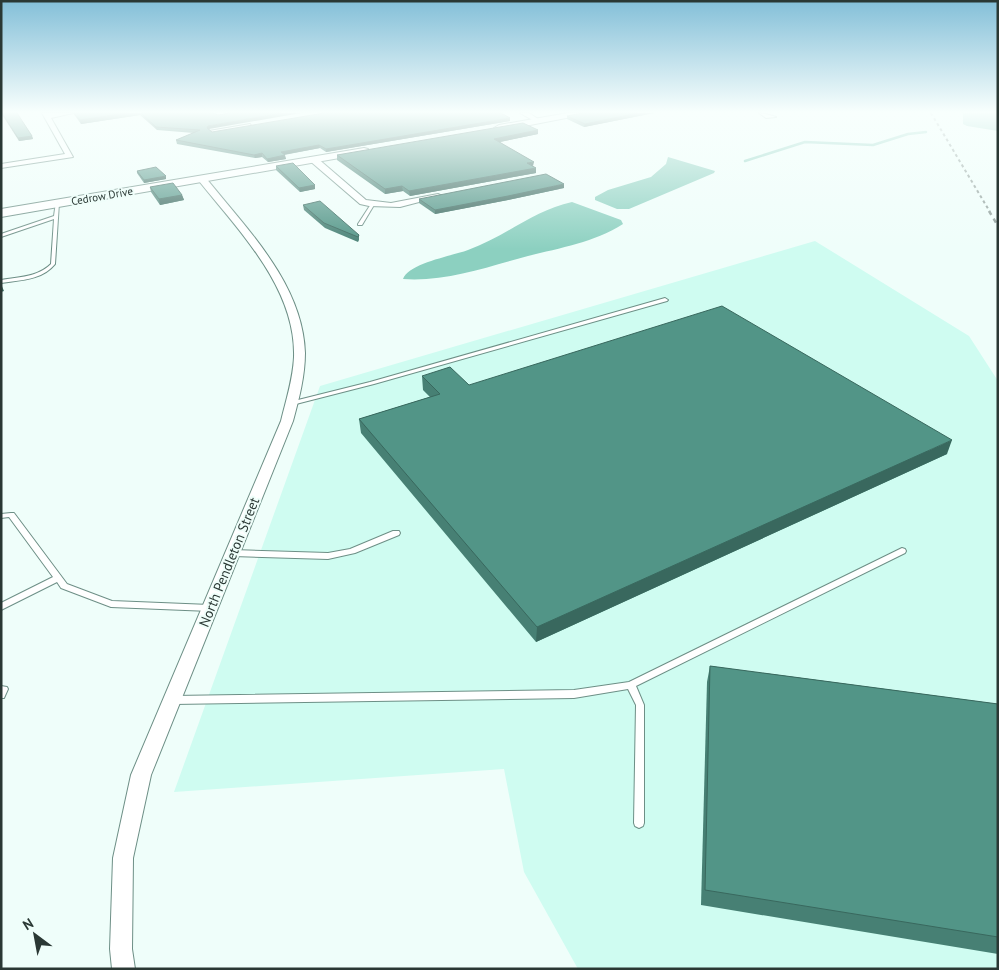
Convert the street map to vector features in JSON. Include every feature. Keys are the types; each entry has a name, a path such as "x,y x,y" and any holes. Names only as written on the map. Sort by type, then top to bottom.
{"street":[{"path":"1,166 50,158"},
{"name":"Cedrow Drive","path":"1,213 318,158"},
{"path":"313,159 363,202 372,205 393,205 452,194"},
{"name":"North Pendleton Street","path":"124,969 121,949 123,858 141,775 287,422 297,379 299,347 294,314 278,277 202,179"}],"lane":[{"path":"1,282 40,274 48,270 53,264 57,203"},
{"path":"360,224 372,205"},
{"path":"1,236 56,217"},
{"path":"292,403 372,384 665,300"},
{"path":"1,516 11,515 64,586 111,604 210,608"},
{"path":"233,553 328,556 352,551 396,533"},
{"path":"172,700 574,694 631,684 902,551"},
{"path":"2,607 58,578"},
{"path":"631,684 640,706 639,823"},
{"path":"1,689 4,689 1,695"}],"shaded area":[{"path":"668,158 672,158 715,171 629,209 617,209 595,200 595,197 608,190 651,177 666,164"},
{"path":"572,202 621,220 623,224 589,240 482,269 451,276 403,279 407,273 422,264 482,245 532,217"},
{"path":"815,241 969,336 998,381 998,969 578,969 524,872 504,769 174,792 320,386"}],"building":[{"path":"342,158 528,158 534,162 527,163 536,168 409,191 402,186 385,189"},
{"path":"293,163 315,185 299,188 276,166"},
{"path":"156,167 166,176 144,180 137,171"},
{"path":"546,174 564,184 435,210 419,199"},
{"path":"173,183 182,195 159,199 150,187"},
{"path":"320,201 359,235 358,237 324,223 303,205"},
{"path":"722,306 952,440 537,627 359,419 440,394 422,376 450,367 469,385"},
{"path":"710,666 998,704 998,937 705,890"}],"waterway":[{"path":"745,161 754,158"}],"railway":[{"path":"958,158 990,212"},
{"path":"989,211 998,226"}]}
